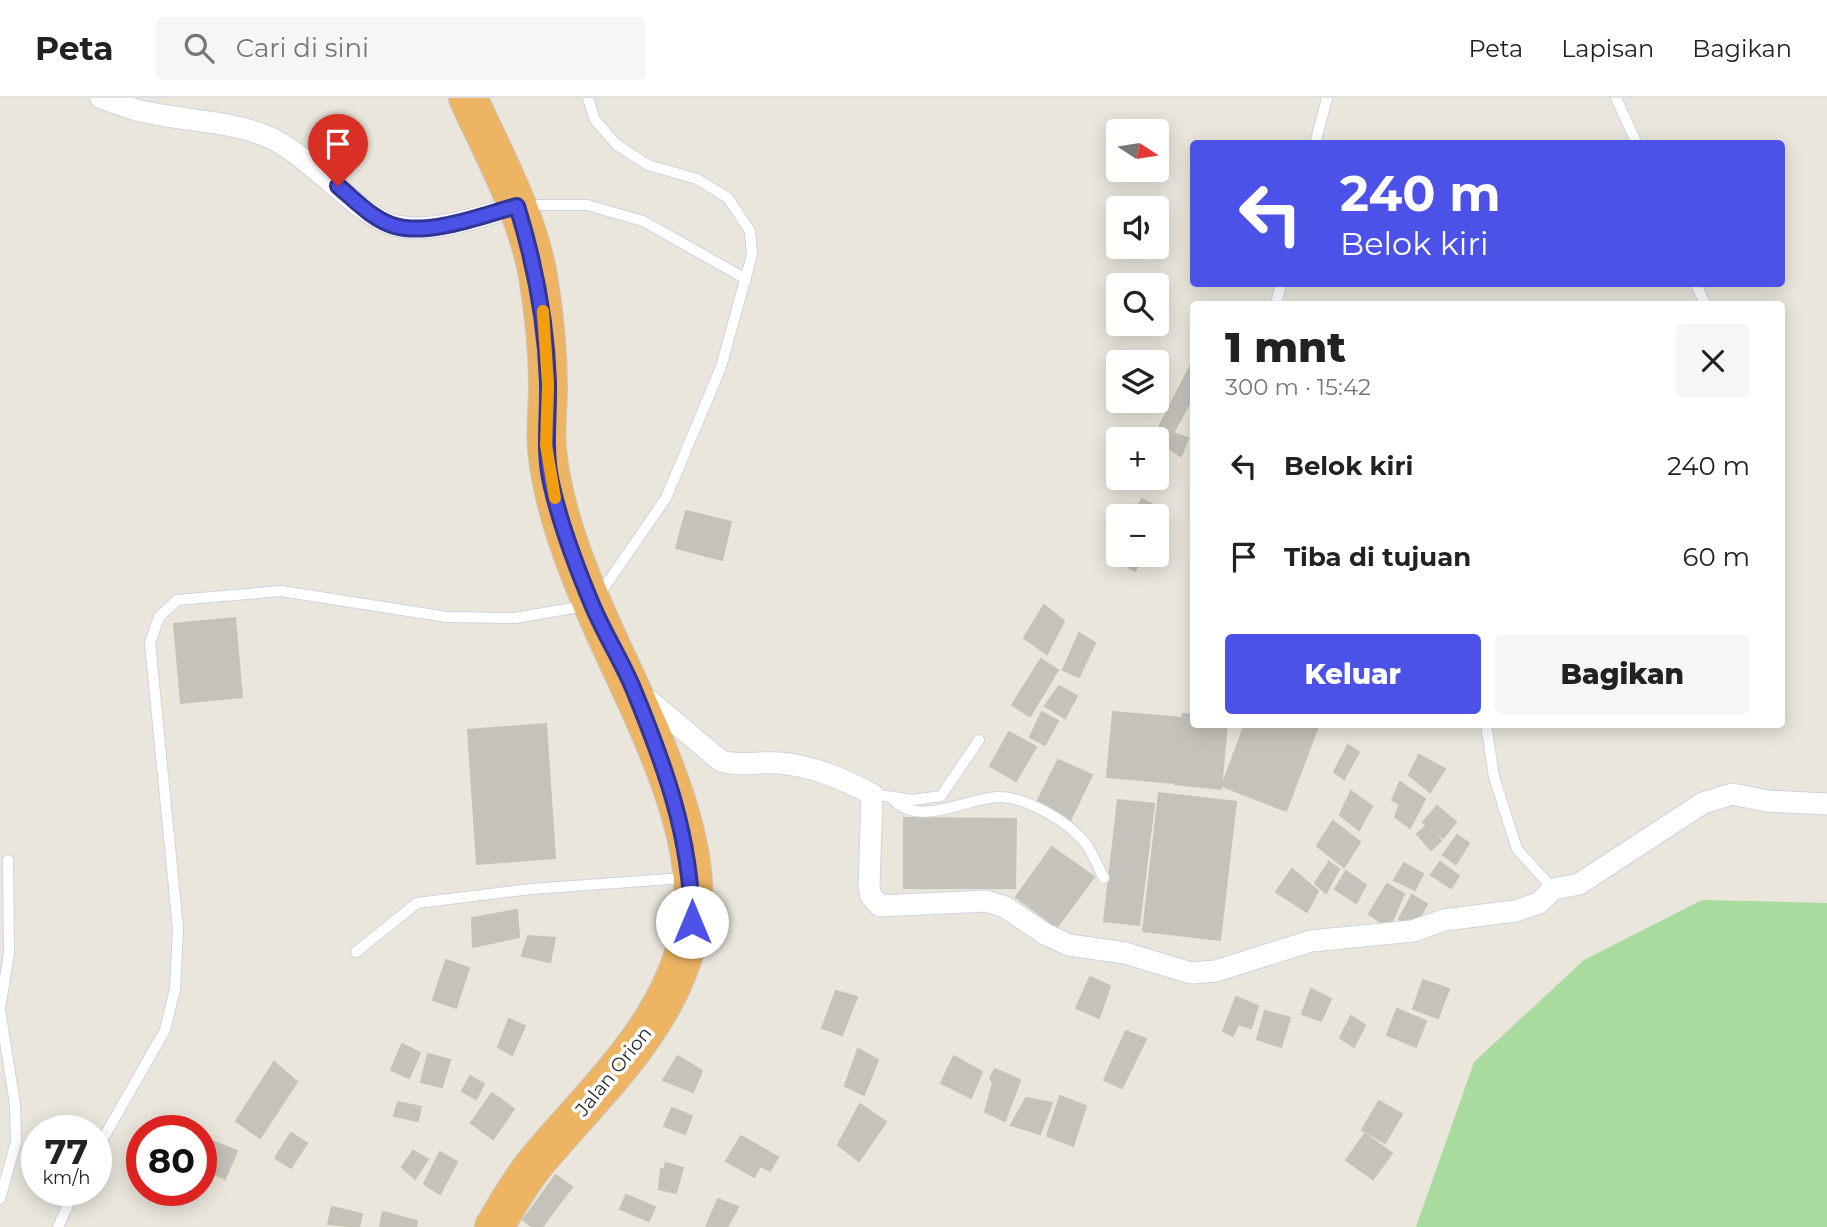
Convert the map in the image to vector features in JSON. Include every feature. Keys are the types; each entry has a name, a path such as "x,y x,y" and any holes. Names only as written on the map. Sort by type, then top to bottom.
{"highway":[{"name":"Jalan Orion","path":"468,98 517,206 537,273 544,322 548,384 546,445 552,487 592,604 633,687 672,795 685,839 691,877 692,922 668,998 645,1037 536,1163 494,1227"}],"street":[{"path":"101,98 142,111 218,122 267,136 305,159 370,213 396,226 436,227 517,206"},
{"path":"633,687 721,761 734,765 779,763 807,768 838,776 881,795 869,887 871,896 880,906 986,901 1005,907 1045,934 1069,945 1125,953 1191,972 1216,971 1311,941 1413,931 1444,920 1515,911 1539,903 1553,889 1579,884 1703,803 1732,794 1768,801 1827,804"}],"lane":[{"path":"112,1123 166,1030 175,989 178,929 150,643 159,617 177,600 281,591 447,617 515,618 592,604 666,498 722,367 752,255 750,231 728,198 697,179 648,165 617,145 595,120 588,98"},
{"path":"1316,140 1327,98"},
{"path":"1616,98 1635,140"},
{"path":"517,206 587,205 643,221 746,279"},
{"path":"1487,728 1494,777 1517,849 1553,889"},
{"path":"881,795 913,800 941,796 979,740"},
{"path":"881,795 910,812 928,812 977,799 1014,799 1064,824 1076,834 1086,844 1104,878"},
{"path":"0,1199 16,1142 15,1104 0,1010 10,928 8,860"},
{"path":"355,952 417,903 531,889 691,877"},
{"path":"58,1227 68,1206"}],"green space":[{"path":"1702,900 1827,903 1827,1227 1416,1227 1474,1062 1584,960"}],"building":[{"path":"1190,367 1190,402 1173,433 1188,438 1181,456 1169,449 1169,427 1159,427 1166,413 1169,413 1169,408"},
{"path":"1142,499 1152,504 1139,504"},
{"path":"686,511 731,522 722,560 676,548"},
{"path":"1044,605 1064,621 1047,654 1024,638"},
{"path":"235,618 242,697 181,703 174,624"},
{"path":"1079,633 1095,643 1079,677 1063,670"},
{"path":"1041,659 1058,670 1030,716 1012,705"},
{"path":"1059,686 1077,696 1065,718 1045,706"},
{"path":"1042,712 1058,721 1045,745 1030,737"},
{"path":"1113,712 1182,718 1175,783 1107,777"},
{"path":"1183,714 1190,715 1190,728 1227,728 1221,789 1175,784"},
{"path":"546,724 555,858 477,864 468,730"},
{"path":"1244,728 1317,728 1286,811 1222,786"},
{"path":"1009,732 1036,747 1016,781 990,766"},
{"path":"1348,745 1359,752 1344,779 1334,772"},
{"path":"1419,755 1445,769 1430,792 1409,775"},
{"path":"1058,760 1092,775 1069,823 1035,806"},
{"path":"1400,782 1425,799 1410,828 1395,817 1400,804 1392,800"},
{"path":"1351,791 1372,806 1359,830 1340,815"},
{"path":"1159,793 1236,802 1220,940 1143,931"},
{"path":"1118,800 1154,804 1139,925 1104,921"},
{"path":"1437,806 1456,822 1443,838 1423,822"},
{"path":"904,818 1016,819 1015,888 904,888"},
{"path":"1333,821 1360,842 1344,867 1317,846"},
{"path":"1427,825 1441,841 1431,850 1417,834"},
{"path":"1457,835 1469,843 1456,864 1443,855"},
{"path":"1052,847 1094,877 1057,927 1016,897"},
{"path":"1329,862 1339,869 1326,893 1315,883"},
{"path":"1440,862 1459,876 1451,888 1431,875"},
{"path":"1404,863 1423,874 1415,890 1394,880"},
{"path":"1292,869 1318,891 1307,912 1276,892"},
{"path":"1346,871 1366,885 1356,903 1335,889"},
{"path":"1387,884 1404,894 1389,928 1369,914"},
{"path":"1412,895 1427,904 1415,927 1399,919"},
{"path":"517,910 519,937 473,947 472,918"},
{"path":"528,936 555,938 550,962 522,956"},
{"path":"446,960 469,968 456,1008 433,1000"},
{"path":"1090,977 1110,986 1099,1018 1076,1008"},
{"path":"1423,980 1449,989 1438,1018 1413,1009"},
{"path":"1311,989 1331,999 1321,1021 1302,1014"},
{"path":"836,991 857,997 842,1035 822,1028"},
{"path":"1236,997 1258,1006 1251,1028 1238,1024 1233,1036 1223,1031"},
{"path":"1397,1009 1426,1021 1416,1047 1387,1035"},
{"path":"1265,1011 1290,1018 1281,1047 1257,1039"},
{"path":"1351,1016 1365,1025 1354,1047 1340,1038"},
{"path":"509,1019 525,1026 512,1055 498,1047"},
{"path":"1126,1031 1146,1039 1122,1088 1104,1080"},
{"path":"402,1044 420,1053 409,1078 391,1070"},
{"path":"858,1049 878,1060 864,1095 845,1086"},
{"path":"428,1054 450,1060 442,1087 421,1082"},
{"path":"678,1056 702,1071 693,1092 663,1080"},
{"path":"954,1056 982,1072 971,1098 941,1083"},
{"path":"274,1062 297,1082 260,1138 236,1121"},
{"path":"995,1069 1020,1080 1005,1121 985,1112 993,1083 990,1078"},
{"path":"470,1076 484,1084 476,1099 462,1091"},
{"path":"492,1093 514,1109 493,1139 471,1123"},
{"path":"1060,1096 1086,1106 1073,1146 1047,1136"},
{"path":"1026,1098 1052,1103 1040,1134 1011,1125"},
{"path":"1379,1101 1402,1114 1385,1143 1362,1130"},
{"path":"398,1102 421,1107 418,1121 394,1116"},
{"path":"860,1104 886,1122 859,1161 838,1145"},
{"path":"672,1108 692,1116 685,1134 664,1126"},
{"path":"291,1133 307,1143 291,1168 275,1158"},
{"path":"1365,1134 1392,1153 1373,1179 1346,1160"},
{"path":"741,1136 778,1157 770,1171 760,1166 754,1177 726,1161"},
{"path":"217,1143 237,1151 225,1179 217,1175"},
{"path":"413,1151 428,1159 415,1179 402,1167"},
{"path":"440,1152 457,1162 440,1194 424,1184"},
{"path":"666,1163 683,1168 676,1193 659,1189 661,1169 664,1169"},
{"path":"556,1175 572,1187 542,1227 533,1227 523,1220"},
{"path":"626,1195 655,1207 649,1221 620,1209"},
{"path":"718,1199 738,1207 727,1227 706,1227"},
{"path":"332,1207 362,1214 359,1227 328,1224"},
{"path":"383,1212 417,1221 416,1227 380,1227"}],"slow traffic":[{"path":"543,311 548,384 546,445 555,498"}],"route":[{"path":"338,186 370,213 396,226 436,227 517,206 537,273 544,322 548,384 546,445 552,487 592,604 633,687 672,795 685,839 691,877 692,922"}]}
